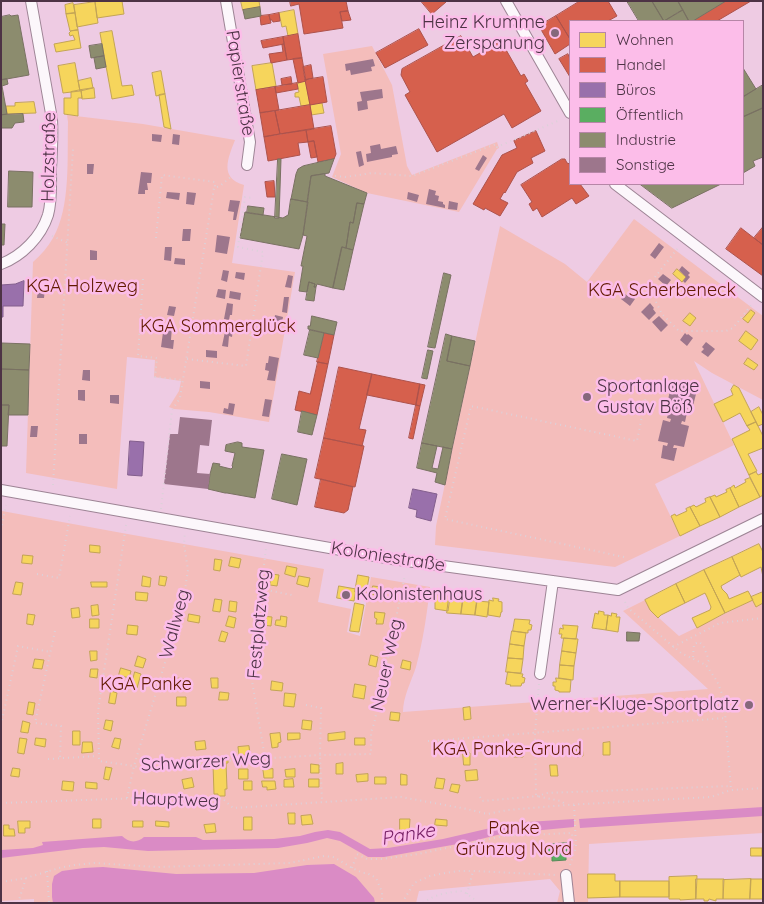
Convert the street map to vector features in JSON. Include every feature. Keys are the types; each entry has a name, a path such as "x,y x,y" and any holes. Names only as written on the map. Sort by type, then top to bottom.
{"street":[{"name":"Holzstraße","path":"1,264 18,255 36,237 48,216 50,203 52,119 31,1"},
{"name":"Papierstraße","path":"226,1 250,142 247,165"},
{"path":"506,1 569,111"},
{"path":"616,185 763,297"},
{"name":"Koloniestraße","path":"1,490 392,559 618,590 763,519"},
{"path":"540,674 553,581"},
{"path":"566,875 570,903"}],"path":[{"path":"336,176 344,177 372,173 412,176 496,144 497,147 560,120"},
{"path":"53,485 73,148"},
{"path":"156,238 162,175 216,182 180,398 172,410 160,519"},
{"path":"214,188 220,186 233,175"},
{"path":"187,359 246,366 263,252 238,247 245,197 253,198"},
{"path":"52,236 68,243"},
{"path":"655,278 678,248"},
{"path":"143,278 138,356 157,358 155,377 183,380"},
{"path":"656,302 662,314 680,331 726,331 732,328 752,304"},
{"path":"624,558 445,519 471,406 637,441 646,396"},
{"path":"1,530 6,505"},
{"path":"37,574 59,578 70,516"},
{"path":"48,759 99,756 98,711 126,525"},
{"name":"Wallweg","path":"127,798 134,766 184,596 188,570 184,544 185,535"},
{"name":"Festplatzweg","path":"265,758 251,675 266,548"},
{"name":"Neuer Weg","path":"371,754 371,732 405,575"},
{"path":"261,589 292,595"},
{"path":"625,602 628,608 681,654 706,665 717,681 724,699 731,790"},
{"path":"673,647 720,622 763,618"},
{"path":"55,631 35,723 61,726 60,758"},
{"path":"693,658 694,644 699,642 703,645 709,660 706,665"},
{"path":"1,726 18,646 51,652"},
{"path":"536,796 538,693"},
{"path":"306,705 321,708 322,802"},
{"path":"428,741 725,718"},
{"name":"Schwarzer Weg","path":"99,756 99,761 146,769 265,758 371,754"},
{"path":"480,797 482,801 536,796 546,793 731,786"},
{"path":"536,796 566,804 574,804 711,797 731,790 763,788"},
{"name":"Hauptweg","path":"1,802 167,797 197,803 222,798 233,808 401,797 486,814 566,804"},
{"path":"402,903 414,883 430,876 445,873 473,871 566,875 577,843 574,804"},
{"path":"352,868 357,854 367,858 382,859 418,854 504,836 572,833 576,847"},
{"path":"1,882 26,878 74,865 94,863 166,867 290,863 324,856 334,857 352,868 376,878 382,892 382,903"},
{"path":"47,871 49,903"},
{"path":"467,894 473,871"},
{"path":"18,903 26,878"},
{"path":"423,903 429,898 447,892 463,891 474,899"}],"green space":[{"path":"372,46 392,85 407,166 412,175 497,142 499,148 459,212 367,193 332,177 341,154 323,54"},
{"path":"67,115 143,124 235,140 228,160 228,172 231,178 244,185 232,263 295,272 269,422 169,407 179,391 181,381 154,377 155,360 127,357 117,489 26,473 33,262 51,241 59,226 63,212 68,166"},
{"name":"Sportanlage Gustav Böß","path":"634,219 763,316 763,400 712,373 694,361 734,445 655,484 680,536 615,567 435,545 436,526 500,226 565,264 587,282"},
{"path":"2,511 324,569 318,602 351,609 347,632 360,636 371,577 430,587 421,647 406,695 403,712 708,689 623,611 645,600 650,610 679,636 753,600 756,607 763,603 763,833 589,844 588,903 557,903 560,891 550,879 419,891 416,903 34,903 34,899 1,901"}],"shaded area":[{"path":"763,807 763,816 580,828 579,819"},
{"path":"574,819 574,827 501,834 469,842 384,857 368,857 340,841 327,838 278,848 148,851 104,847 1,858 1,850 33,848 43,845 42,842 122,836 127,840 133,841 144,837 196,837 203,840 274,839 328,830 340,832 370,849 388,848 443,839 512,823"},
{"path":"334,864 356,877 374,898 375,903 53,903 52,897 54,876 62,871 84,868 103,867 176,874 254,873 307,865"}],"building: Wohnen":[{"path":"122,1 124,14 97,18 95,2"},
{"path":"241,1 259,1 260,7 243,10"},
{"path":"95,2 98,23 77,27 74,5"},
{"path":"73,3 75,13 66,14 65,5"},
{"path":"294,10 298,34 288,36 286,26 282,27 279,13"},
{"path":"75,13 78,30 70,31 66,14"},
{"path":"78,30 81,48 56,52 54,44 75,40 73,35 70,36 69,33"},
{"path":"112,31 122,86 132,85 134,95 112,99 100,33"},
{"path":"75,63 80,91 63,93 58,66"},
{"path":"272,63 276,86 256,90 252,66"},
{"path":"161,71 165,94 156,96 152,73"},
{"path":"91,78 93,88 80,91 78,81"},
{"path":"306,81 310,105 301,106 299,97 295,97 295,93 299,92 297,83"},
{"path":"94,88 95,98 82,99 81,90"},
{"path":"81,90 82,98 78,98 78,116 64,114 64,98 71,98 71,92"},
{"path":"165,94 171,129 164,127 159,95"},
{"path":"34,102 36,113 7,114 6,106 15,106 15,103"},
{"path":"322,103 324,113 311,115 310,105"},
{"path":"677,269 686,277 682,282 673,274"},
{"path":"751,310 755,313 748,323 743,319"},
{"path":"690,313 696,318 690,326 683,321"},
{"path":"746,331 758,340 751,350 739,341"},
{"path":"748,358 758,365 754,370 744,364"},
{"path":"734,385 739,388 756,422 747,426 740,413 723,422 714,404 733,395 731,390"},
{"path":"759,407 763,415 763,424 758,426 751,412"},
{"path":"756,422 763,436 763,448 748,454 757,471 749,475 732,439 750,430 747,426"},
{"path":"756,472 758,475 763,473 763,495 760,497 749,475"},
{"path":"750,478 760,497 739,507 730,488 734,485 735,488"},
{"path":"730,488 739,507 720,517 710,497 715,495 716,497 727,492 726,490"},
{"path":"710,497 720,517 700,526 690,507 694,505 696,507 706,502 705,499"},
{"path":"690,507 700,526 680,536 671,516 687,511 686,509"},
{"path":"759,544 763,552 763,577 761,567 741,577 732,557"},
{"path":"90,545 100,546 100,553 90,552"},
{"path":"23,555 33,556 32,564 22,563"},
{"path":"231,557 241,559 239,568 229,566"},
{"path":"732,557 740,575 721,586 722,589 729,599 748,591 753,600 725,613 704,570"},
{"path":"215,559 222,560 220,571 214,570"},
{"path":"287,566 297,568 295,577 285,574"},
{"path":"704,570 725,613 697,628 692,618 710,610 711,607 707,597 705,593 685,603 676,584"},
{"path":"272,574 279,575 277,586 270,585"},
{"path":"358,575 369,577 366,594 355,592"},
{"path":"143,576 151,578 150,587 142,586"},
{"path":"160,576 167,577 165,586 159,585"},
{"path":"299,576 310,578 308,587 297,584"},
{"path":"16,582 23,583 21,595 13,594"},
{"path":"91,582 107,582 107,587 92,587"},
{"path":"676,584 685,603 658,618 650,610 645,600"},
{"name":"Kolonistenhaus","path":"339,586 356,589 354,601 337,598"},
{"path":"373,586 382,587 381,596 371,594"},
{"path":"136,592 148,593 147,601 136,600"},
{"path":"441,592 446,593 445,596 450,596 448,611 435,609 436,595 440,595"},
{"path":"763,592 763,603 756,607 751,597"},
{"path":"449,598 463,599 461,614 447,613"},
{"path":"493,598 499,599 498,601 502,602 500,617 488,615 489,600 493,601"},
{"path":"215,599 222,600 220,612 213,611"},
{"path":"463,599 477,601 475,615 461,614"},
{"path":"230,601 237,602 236,612 229,611"},
{"path":"477,601 489,602 487,617 475,615"},
{"path":"355,603 364,605 359,632 350,631"},
{"path":"98,605 99,615 92,616 91,606"},
{"path":"79,608 80,617 72,618 71,609"},
{"path":"599,611 604,612 604,615 608,615 606,630 592,628 595,613 598,614"},
{"path":"375,612 385,613 383,624 376,624"},
{"path":"612,613 617,614 616,617 620,617 618,632 606,630 608,615 611,616"},
{"path":"28,614 35,615 33,625 27,624"},
{"path":"189,614 200,616 199,623 188,621"},
{"path":"229,616 236,618 234,628 226,626"},
{"path":"263,616 272,617 271,626 262,625"},
{"path":"281,616 287,617 286,627 275,625 276,620 280,620"},
{"path":"90,619 99,619 99,628 90,628"},
{"path":"515,619 530,620 531,630 528,630 528,633 513,631"},
{"path":"128,625 138,626 137,635 127,634"},
{"path":"563,625 578,626 576,639 561,638 562,634 559,634 560,628 563,629"},
{"path":"222,631 228,633 225,642 219,641"},
{"path":"512,631 526,633 524,646 510,644"},
{"path":"564,638 578,639 576,653 562,651"},
{"path":"510,644 524,646 523,659 508,658"},
{"path":"90,651 97,651 97,660 91,661"},
{"path":"562,651 576,653 574,666 560,665"},
{"path":"371,655 378,657 376,667 369,665"},
{"path":"138,656 146,659 143,668 135,666"},
{"path":"508,658 523,659 521,673 506,672"},
{"path":"35,659 44,660 42,669 33,668"},
{"path":"403,660 411,662 410,670 401,668"},
{"path":"560,665 574,666 573,680 559,678"},
{"path":"121,668 131,671 129,678 119,675"},
{"path":"91,669 98,669 97,678 90,677"},
{"path":"135,672 141,674 137,688 131,687"},
{"path":"508,672 523,674 522,677 525,678 524,683 521,686 506,684"},
{"path":"177,678 184,679 183,689 176,688"},
{"path":"211,678 218,678 218,688 212,688"},
{"path":"556,678 571,680 570,692 555,690 553,682 556,682"},
{"path":"272,681 283,683 282,691 271,690"},
{"path":"355,684 366,686 364,699 353,697"},
{"path":"111,691 117,693 115,704 109,703"},
{"path":"220,692 229,693 228,700 219,700"},
{"path":"285,693 296,694 294,707 284,706"},
{"path":"177,697 186,697 186,706 177,706"},
{"path":"29,702 35,703 33,715 27,714"},
{"path":"470,707 471,719 464,720 463,708"},
{"path":"391,712 400,713 399,721 390,720"},
{"path":"106,720 113,721 111,731 104,729"},
{"path":"303,720 312,721 311,730 302,729"},
{"path":"23,721 30,723 28,733 21,732"},
{"path":"73,731 80,731 80,745 73,745"},
{"path":"345,732 345,739 328,741 328,734"},
{"path":"280,733 281,742 278,743 278,747 272,748 270,734"},
{"path":"288,733 300,733 300,739 288,740"},
{"path":"20,738 27,739 24,754 18,753"},
{"path":"36,738 46,739 45,747 35,745"},
{"path":"115,738 121,739 119,749 112,747"},
{"path":"355,738 365,738 365,745 355,745"},
{"path":"205,741 206,749 196,750 195,742"},
{"path":"83,742 92,742 93,752 82,753"},
{"path":"610,742 610,755 603,755 603,743"},
{"path":"582,744 583,756 577,757 576,745"},
{"path":"249,746 250,754 239,756 238,747"},
{"path":"514,749 523,749 523,757 514,757"},
{"path":"463,753 470,753 470,765 464,765"},
{"path":"228,761 226,763 227,789 225,789 225,796 218,796 218,794 214,794 213,764"},
{"path":"343,763 343,774 336,774 336,764"},
{"path":"311,764 319,765 319,773 311,773"},
{"path":"550,765 557,765 558,776 551,776"},
{"path":"106,767 112,768 109,780 104,779"},
{"path":"13,768 20,769 19,777 11,776"},
{"path":"239,769 248,769 248,779 239,779"},
{"path":"273,769 273,778 264,778 263,770"},
{"path":"295,769 295,777 286,777 285,770"},
{"path":"477,770 478,780 466,781 465,771"},
{"path":"368,774 368,781 357,782 356,775"},
{"path":"401,774 407,775 407,785 401,785"},
{"path":"375,777 386,777 386,784 375,784"},
{"path":"192,778 194,787 184,789 182,780"},
{"path":"437,778 445,779 443,789 435,788"},
{"path":"293,779 294,787 284,787 284,780"},
{"path":"309,779 319,779 319,787 309,787"},
{"path":"63,781 74,782 73,791 62,790"},
{"path":"244,781 252,781 252,790 244,790"},
{"path":"262,781 275,781 276,789 267,790 267,787 263,787"},
{"path":"86,782 97,783 97,789 86,788"},
{"path":"452,784 460,785 458,793 450,791"},
{"path":"288,813 295,813 295,824 289,824"},
{"path":"311,815 313,824 302,825 301,816"},
{"path":"244,817 252,817 252,830 244,830"},
{"path":"93,819 101,819 101,828 93,828"},
{"path":"400,819 410,819 409,833 400,832"},
{"path":"436,819 447,820 447,826 435,825"},
{"path":"18,821 30,821 30,828 25,828 25,833 19,833"},
{"path":"133,821 143,821 143,827 133,827"},
{"path":"156,821 169,822 169,827 156,826"},
{"path":"215,824 216,832 206,833 204,825"},
{"path":"4,825 9,825 9,829 14,829 15,836 4,836"},
{"path":"751,848 762,848 762,856 751,856"},
{"path":"588,874 615,874 615,881 620,881 620,897 588,898"},
{"path":"697,876 696,899 669,899 669,877"},
{"path":"696,879 724,879 723,899 704,901 704,899 696,899"},
{"path":"751,879 763,879 763,899 750,899"},
{"path":"751,879 750,899 723,899 723,880"},
{"path":"620,881 669,881 669,897 620,897"}],"building: Handel":[{"path":"290,1 346,1 348,11 340,12 343,28 304,34 299,4 291,6"},
{"path":"421,1 445,1 446,2 432,14"},
{"path":"580,1 608,1 617,16 610,20 569,20 569,37 556,16"},
{"path":"726,1 751,1 719,20 695,20"},
{"path":"348,11 351,20 342,21 340,12"},
{"path":"279,13 280,21 273,22 270,20 269,15"},
{"path":"269,15 271,23 261,25 260,16"},
{"name":"Heinz Krumme Zerspanung","path":"556,16 569,37 569,45 555,54 539,26"},
{"path":"419,29 428,45 385,68 376,53"},
{"path":"298,34 302,58 287,60 283,37"},
{"path":"461,36 473,57 501,41 521,76 524,74 528,81 525,83 541,111 512,128 504,114 437,152 405,95 410,92 401,75 402,69"},
{"path":"283,37 284,44 263,48 261,41"},
{"path":"284,44 287,60 271,63 269,54 283,52 282,45"},
{"path":"568,54 569,75 559,59"},
{"path":"302,58 306,81 298,83 293,59"},
{"path":"311,65 313,78 305,80 303,67"},
{"path":"291,77 292,84 282,85 281,79"},
{"path":"323,77 327,102 310,105 305,80"},
{"path":"297,83 298,89 276,93 275,87"},
{"path":"275,87 279,110 260,113 256,90"},
{"path":"310,105 314,129 280,134 275,111"},
{"path":"275,111 280,134 264,137 260,113"},
{"path":"331,126 336,154 334,159 318,162 314,141 308,142 306,130"},
{"path":"306,130 308,142 298,143 300,155 268,161 264,137"},
{"path":"536,131 545,151 531,158 533,163 517,172 500,199 508,203 500,216 473,204 502,155 517,148 514,141"},
{"path":"314,141 317,157 311,158 308,142"},
{"path":"562,159 565,159 569,164 569,185 581,185 589,196 576,204 572,198 542,217 537,208 533,211 529,204 532,202 521,185"},
{"path":"274,181 275,197 267,197 265,182"},
{"path":"763,227 763,245 754,238"},
{"path":"741,228 763,245 763,276 726,249"},
{"path":"324,333 334,335 328,364 317,362"},
{"path":"318,362 328,364 317,415 295,410 299,391 310,394"},
{"path":"339,367 372,374 359,429 366,430 362,446 324,438"},
{"path":"372,374 420,384 416,405 367,395"},
{"path":"420,384 425,385 420,406 416,405"},
{"path":"416,405 420,406 413,439 409,438"},
{"path":"324,438 364,446 355,487 315,478"},
{"path":"321,479 353,487 348,510 344,513 315,507"}],"building: Büros":[{"path":"24,281 23,306 3,306 3,317 1,317 1,285"},
{"path":"130,441 144,442 142,476 128,475"},
{"path":"413,489 437,494 431,521 416,517 417,510 409,508"}],"building: Öffentlich":[{"path":"567,843 566,860 552,861 552,855 549,855 545,845"}],"building: Industrie":[{"path":"627,1 652,1 663,20 638,20"},
{"path":"652,1 678,1 683,10 663,20"},
{"path":"678,1 726,1 695,20 688,20"},
{"path":"260,7 261,16 245,19 243,10"},
{"path":"683,10 688,20 666,20"},
{"path":"18,15 29,75 1,80 1,17"},
{"path":"102,44 104,56 91,58 89,46"},
{"path":"104,56 106,67 96,69 94,58"},
{"path":"744,70 756,89 744,96"},
{"path":"7,79 8,84 2,86 7,114 1,115 1,80"},
{"path":"763,85 763,108 744,117 744,96"},
{"path":"763,108 763,157 753,161 755,166 744,172 744,117"},
{"path":"23,114 24,122 15,123 12,128 1,128 1,115"},
{"path":"278,159 281,159 279,218 275,218"},
{"path":"334,159 329,173 311,176 307,202 291,199 298,169 303,166"},
{"path":"9,171 33,172 32,207 8,207"},
{"path":"325,174 325,176 367,193 364,204 357,203 353,223 350,222 346,248 342,247 333,288 317,284 314,287 315,284 309,282 307,292 299,291 303,266 301,266 307,236 303,235 311,176"},
{"path":"641,185 719,185 672,208"},
{"path":"291,199 308,202 299,249 240,238 245,212 283,218 288,215"},
{"path":"357,203 364,204 353,250 346,248 350,222 353,223"},
{"path":"248,206 264,208 263,215 247,213"},
{"path":"1,224 5,224 4,245 1,245"},
{"path":"342,247 353,250 344,290 333,288"},
{"path":"444,273 451,275 435,348 428,347"},
{"path":"309,282 315,284 314,287 316,287 314,301 306,300"},
{"path":"312,316 337,322 334,335 308,329"},
{"path":"310,330 324,333 318,358 304,355"},
{"path":"446,334 452,336 447,361 470,366 452,449 422,443"},
{"path":"452,336 475,341 470,366 447,361"},
{"path":"2,343 30,344 29,370 2,369"},
{"path":"428,350 433,351 427,379 422,378"},
{"path":"2,369 29,370 28,415 8,415 9,405 1,405"},
{"path":"1,405 9,405 7,446 1,446"},
{"path":"302,411 317,415 312,435 298,432"},
{"path":"242,443 242,447 264,450 255,498 208,489 213,463 231,469 235,453 225,451 226,445"},
{"path":"422,443 437,446 432,468 438,469 443,447 452,449 445,485 435,482 437,473 417,468"},
{"path":"282,454 307,459 297,505 272,499"},
{"path":"627,632 640,633 639,641 627,641"}],"building: Sonstige":[{"path":"373,59 375,66 371,67 372,71 351,75 350,70 346,71 345,64"},
{"path":"382,89 383,98 367,101 368,109 358,111 357,102 362,101 360,92"},
{"path":"152,134 162,135 161,142 152,141"},
{"path":"173,134 180,135 179,145 172,144"},
{"path":"380,144 381,149 396,146 398,154 367,162 366,154 371,153 370,146"},
{"path":"361,151 364,165 359,167 356,152"},
{"path":"483,155 487,158 479,171 475,169"},
{"path":"87,164 94,164 93,174 87,174"},
{"path":"141,172 152,173 151,183 147,183 148,190 145,190 145,194 138,194"},
{"path":"429,189 436,191 435,195 439,196 438,201 443,202 445,208 426,204"},
{"path":"167,192 180,193 179,200 166,198"},
{"path":"187,192 196,193 194,205 186,204"},
{"path":"408,192 419,195 417,202 407,199"},
{"path":"230,200 240,201 236,220 233,220 234,212 228,211"},
{"path":"449,201 458,203 457,210 448,209"},
{"path":"183,229 191,229 190,241 182,241"},
{"path":"217,235 230,237 227,254 215,252"},
{"path":"659,243 664,247 655,259 650,255"},
{"path":"165,247 172,247 171,261 164,260"},
{"path":"90,250 97,251 97,260 90,260"},
{"path":"175,258 185,259 185,265 174,264"},
{"path":"682,266 690,273 688,275 690,277 685,283 683,281 686,277 679,270"},
{"path":"223,270 229,271 227,282 221,280"},
{"path":"236,272 245,273 244,280 235,278"},
{"path":"663,274 671,280 666,286 658,279"},
{"path":"288,275 293,276 291,288 285,287"},
{"path":"38,288 45,288 44,298 37,298"},
{"path":"218,289 226,290 225,299 216,297"},
{"path":"230,291 241,293 240,300 229,298"},
{"path":"625,294 629,297 631,295 635,299 630,306 621,299"},
{"path":"284,297 289,297 287,313 282,312"},
{"path":"227,303 233,304 232,315 230,315 229,320 224,319"},
{"path":"650,303 656,313 649,320 641,312"},
{"path":"169,306 176,307 174,316 167,315"},
{"path":"275,315 283,317 281,327 273,326"},
{"path":"659,316 668,325 661,332 652,322"},
{"path":"212,322 219,323 218,332 211,331"},
{"path":"164,325 172,326 171,340 174,340 173,349 161,347"},
{"path":"226,327 233,328 232,337 229,336 228,347 222,346"},
{"path":"685,333 693,338 687,346 680,340"},
{"path":"706,342 715,349 708,357 701,352"},
{"path":"206,350 217,351 217,358 206,357"},
{"path":"269,356 279,358 275,381 267,380 269,371 265,370"},
{"path":"83,370 90,370 90,381 82,380"},
{"path":"672,380 681,382 681,380 698,386 693,406 684,404 684,407 688,408 685,422 682,421 681,424 689,426 684,447 674,445 673,448 677,448 674,461 661,458 663,445 667,446 668,443 658,441 663,420 670,422 671,419 667,418 671,401 668,400"},
{"path":"200,381 210,382 210,389 200,388"},
{"path":"78,390 85,390 85,401 78,400"},
{"path":"110,395 119,395 119,404 110,403"},
{"path":"265,399 272,400 269,417 262,416"},
{"path":"229,403 235,404 233,415 223,413 224,408 228,409"},
{"path":"180,417 212,420 209,446 200,445 197,473 210,474 208,489 164,484 170,434 178,434"},
{"path":"31,426 38,426 37,437 30,437"},
{"path":"79,434 87,434 87,444 79,444"}],"place":[{"name":"Heinz Krumme Zerspanung","path":"555,33"},
{"name":"Sportanlage Gustav Böß","path":"587,397"},
{"name":"Kolonistenhaus","path":"346,595"},
{"name":"Werner-Kluge-Sportplatz","path":"749,705"}],"park label":[{"name":"KGA Holzweg","path":"82,287"},
{"name":"KGA Scherbeneck","path":"662,291"},
{"name":"KGA Sommerglück","path":"218,327"},
{"name":"KGA Panke","path":"146,685"},
{"name":"KGA Panke-Grund","path":"507,750"},
{"name":"Panke Grünzug Nord","path":"514,840"}],"water label":[{"name":"Panke","path":"408,835"}]}
